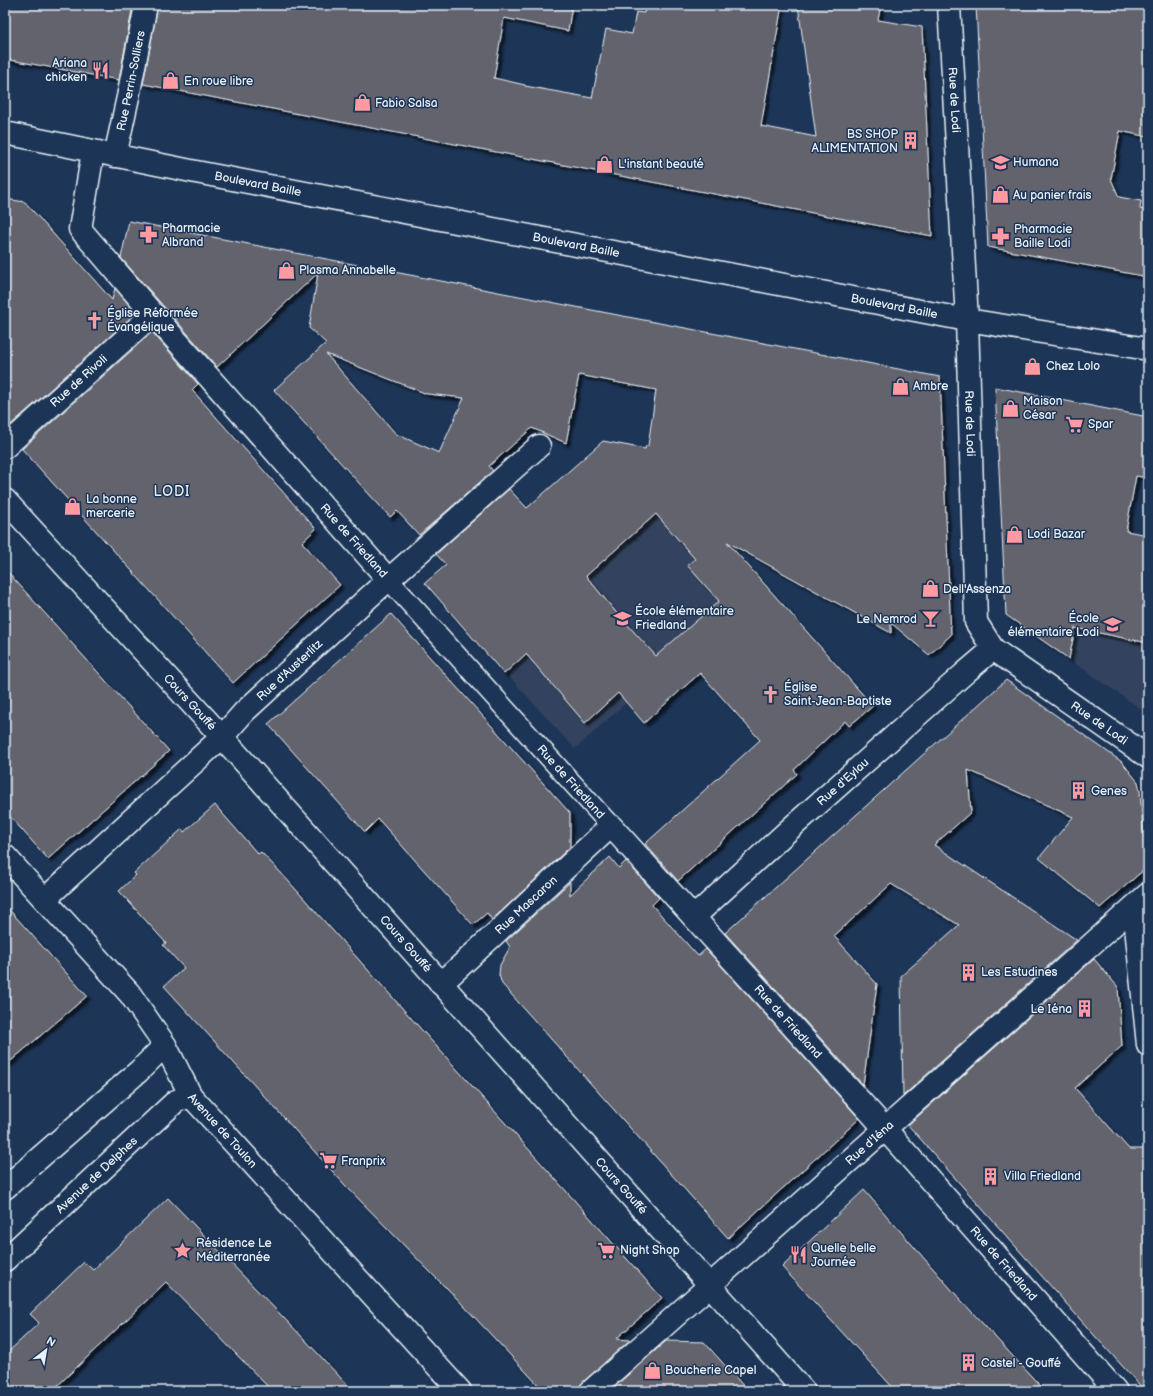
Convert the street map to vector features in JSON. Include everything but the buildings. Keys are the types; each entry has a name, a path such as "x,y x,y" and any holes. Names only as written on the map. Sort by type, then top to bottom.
{"street":[{"name":"Rue Perrin-Solliers","path":"115,156 146,5"},
{"name":"Rue de Lodi","path":"949,5 967,320 976,622 993,649 1148,758"},
{"name":"Boulevard Baille","path":"5,133 93,152 967,320 1148,349"},
{"name":"Rue de Friedland","path":"93,152 80,229 153,314 388,579 885,1130 1116,1391"},
{"name":"Rue de Rivoli","path":"5,447 153,314"},
{"name":"Rue d'Austerlitz","path":"45,899 222,737 244,712 388,579 539,446"},
{"name":"Cours Gouffé","path":"5,500 222,737 804,1391"},
{"name":"Rue d'Eylau","path":"694,917 849,776 993,649"},
{"name":"Rue Mascaron","path":"441,984 611,826"},
{"name":"Avenue de Toulon","path":"5,856 130,994 165,1045 191,1096 453,1388"},
{"path":"1141,900 1148,1045"},
{"name":"Rue d'Iéna","path":"591,1391 1141,900"},
{"path":"5,1188 139,1071 165,1045"},
{"name":"Avenue de Delphes","path":"5,1260 176,1101 191,1096"}],"shaded area":[{"name":"École élémentaire Friedland","path":"662,495 757,585 575,749 486,651"},
{"name":"École élémentaire Lodi","path":"1084,578 1148,592 1148,714 1069,659"}],"place":[{"name":"Ariana chicken","path":"100,70"},
{"name":"En roue libre","path":"171,81"},
{"name":"Fabio Salsa","path":"362,103"},
{"name":"BS SHOP ALIMENTATION","path":"911,141"},
{"name":"Humana","path":"1000,162"},
{"name":"L'instant beauté","path":"605,164"},
{"name":"Au panier frais","path":"1000,195"},
{"name":"Pharmacie Albrand","path":"149,235"},
{"name":"Pharmacie Baille Lodi","path":"1001,236"},
{"name":"Plasma Annabelle","path":"286,270"},
{"name":"Église Réformée Évangélique","path":"94,320"},
{"name":"Chez Lolo","path":"1033,366"},
{"name":"Ambre","path":"900,386"},
{"name":"Maison César","path":"1010,408"},
{"name":"Spar","path":"1075,424"},
{"name":"La bonne mercerie","path":"73,506"},
{"name":"Lodi Bazar","path":"1014,534"},
{"name":"Dell'Assenza","path":"930,589"},
{"name":"École élémentaire Friedland","path":"622,618"},
{"name":"Le Nemrod","path":"930,619"},
{"name":"École élémentaire Lodi","path":"1112,625"},
{"name":"Église Saint-Jean-Baptiste","path":"771,694"},
{"name":"Genes","path":"1078,791"},
{"name":"Les Estudines","path":"968,972"},
{"name":"Le Iéna","path":"1085,1009"},
{"name":"Franprix","path":"328,1161"},
{"name":"Villa Friedland","path":"991,1176"},
{"name":"Résidence Le Méditerranée","path":"183,1250"},
{"name":"Night Shop","path":"607,1250"},
{"name":"Quelle belle Journée","path":"798,1255"},
{"name":"Castel - Gouffé","path":"968,1363"},
{"name":"Boucherie Capel","path":"652,1370"}],"district":[{"name":"LODI","path":"172,491"}]}
